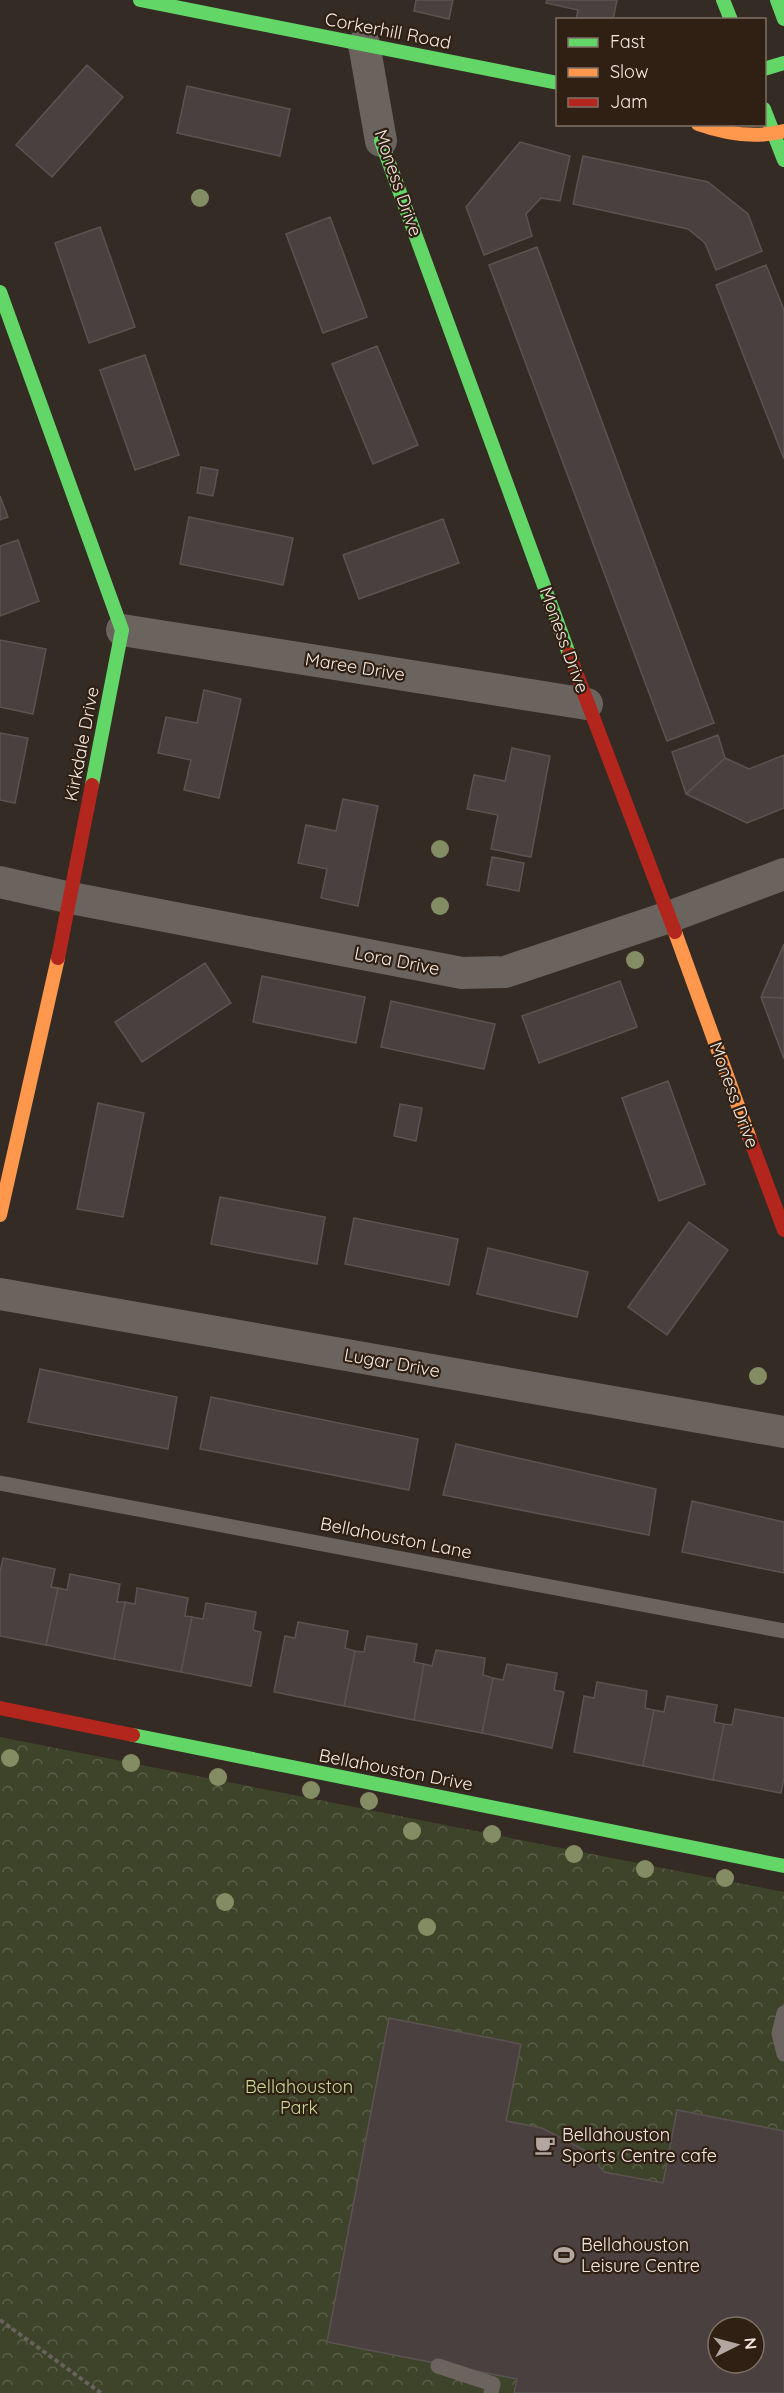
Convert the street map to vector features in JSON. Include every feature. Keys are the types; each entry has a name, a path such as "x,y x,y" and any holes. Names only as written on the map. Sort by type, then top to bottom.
{"street":[{"path":"723,0 730,18"},
{"name":"Corkerhill Road","path":"160,2 556,83"},
{"path":"780,2 784,19"},
{"name":"Moness Drive","path":"363,44 381,141 587,704 669,917 784,1230"},
{"path":"766,69 784,63"},
{"path":"766,111 779,133 784,160"},
{"path":"702,126 711,130 779,133"},
{"path":"0,292 122,630"},
{"name":"Maree Drive","path":"122,630 587,704"},
{"name":"Kirkdale Drive","path":"0,1215 71,898 122,630"},
{"name":"Lora Drive","path":"0,882 71,898 462,973 505,972 669,917 784,874"},
{"name":"Lugar Drive","path":"0,1294 784,1432"},
{"name":"Bellahouston Drive","path":"0,1708 784,1866"}],"lane":[{"name":"Bellahouston Lane","path":"0,1483 784,1631"},
{"path":"784,2013 779,2033 784,2054"},
{"path":"438,2366 493,2385 491,2393"}],"path":[{"path":"0,2320 100,2393"}],"green space":[{"name":"Bellahouston Park","path":"0,1737 784,1892 784,2393 0,2393"}],"building":[{"path":"416,0 453,0 449,19 414,11"},
{"path":"547,0 617,0 613,18 576,18 578,10 546,3"},
{"path":"87,65 123,97 52,177 16,145"},
{"path":"187,86 290,109 280,156 177,133"},
{"path":"520,142 570,156 560,201 541,198 526,214 532,236 484,255 466,207"},
{"path":"583,156 708,182 748,214 762,251 716,270 705,243 688,229 573,204"},
{"path":"330,217 367,317 323,333 286,234"},
{"path":"100,227 135,327 89,343 55,243"},
{"path":"537,247 714,723 667,741 489,265"},
{"path":"766,265 784,310 784,459 716,285"},
{"path":"377,346 418,445 373,464 332,364"},
{"path":"145,355 179,455 135,470 100,370"},
{"path":"201,467 218,470 213,496 197,493"},
{"path":"0,496 8,517 0,520"},
{"path":"189,517 293,538 283,585 180,564"},
{"path":"443,519 459,563 359,599 343,555"},
{"path":"18,540 39,601 0,616 0,546"},
{"path":"0,640 46,649 33,714 0,707"},
{"path":"204,690 241,699 219,798 184,790 191,760 158,753 166,717 197,723"},
{"path":"0,733 28,738 15,803 0,800"},
{"path":"718,735 725,758 686,794 672,752"},
{"path":"512,748 550,756 531,857 491,849 498,815 467,809 474,775 505,781"},
{"path":"784,755 784,808 747,823 686,794 725,758 749,769"},
{"path":"343,799 378,806 358,906 321,898 327,869 298,863 306,825 336,831"},
{"path":"492,857 524,863 519,891 487,885"},
{"path":"784,944 784,998 761,997"},
{"path":"205,963 231,1003 142,1062 115,1022"},
{"path":"262,976 365,997 356,1043 253,1022"},
{"path":"620,981 637,1027 539,1063 522,1016"},
{"path":"761,997 784,998 784,1059"},
{"path":"391,1001 495,1024 484,1069 381,1047"},
{"path":"668,1081 705,1184 659,1201 622,1098"},
{"path":"98,1103 144,1113 123,1217 77,1209"},
{"path":"400,1104 422,1108 416,1141 394,1136"},
{"path":"220,1197 325,1217 317,1264 211,1244"},
{"path":"354,1218 458,1239 449,1285 345,1264"},
{"path":"689,1222 728,1250 667,1335 628,1307"},
{"path":"488,1248 588,1272 577,1317 477,1294"},
{"path":"40,1369 177,1397 168,1449 28,1422"},
{"path":"211,1397 418,1439 409,1490 200,1449"},
{"path":"456,1444 656,1489 649,1535 443,1495"},
{"path":"692,1501 784,1522 784,1573 682,1552"},
{"path":"3,1558 55,1569 51,1587 58,1588 46,1645 0,1636 0,1572"},
{"path":"70,1574 120,1584 117,1602 125,1602 114,1659 46,1645 58,1588 67,1590"},
{"path":"137,1588 188,1598 185,1616 192,1617 181,1672 114,1659 125,1602 135,1604"},
{"path":"206,1603 256,1612 253,1630 261,1632 251,1686 181,1672 192,1617 203,1619"},
{"path":"298,1622 348,1631 345,1648 355,1651 344,1706 274,1692 285,1636 295,1638"},
{"path":"367,1636 417,1644 414,1662 424,1664 414,1720 344,1706 355,1651 364,1652"},
{"path":"436,1650 485,1658 483,1675 493,1678 482,1733 414,1720 424,1664 432,1666"},
{"path":"507,1664 557,1673 554,1690 564,1692 552,1748 482,1733 493,1678 503,1680"},
{"path":"597,1682 647,1691 645,1708 654,1710 643,1766 574,1752 584,1696 594,1698"},
{"path":"667,1696 717,1705 714,1722 724,1724 713,1780 643,1766 654,1710 664,1712"},
{"path":"735,1709 784,1718 784,1778 781,1793 713,1780 724,1724 732,1725"},
{"name":"Bellahouston Leisure Centre","path":"389,2018 521,2044 506,2121 542,2128 590,2153 604,2172 663,2183 677,2110 784,2131 784,2393 514,2393 517,2379 327,2342"}],"traffic: fast":[{"path":"140,0 556,83"},
{"path":"723,0 730,18"},
{"path":"777,0 784,19"},
{"path":"766,68 784,63"},
{"path":"766,114 784,160"},
{"path":"381,141 569,654"},
{"path":"0,292 122,630 92,785"},
{"path":"133,1735 784,1866"}],"traffic: slow":[{"path":"705,126 751,135 784,131"},
{"path":"675,932 750,1139"},
{"path":"0,1215 58,958"}],"traffic: jam":[{"path":"569,654 675,932"},
{"path":"58,958 92,785"},
{"path":"750,1139 784,1230"},
{"path":"0,1708 133,1735"}],"place":[{"name":"Bellahouston Sports Centre cafe","path":"545,2145"},
{"name":"Bellahouston Leisure Centre","path":"564,2255"}]}
